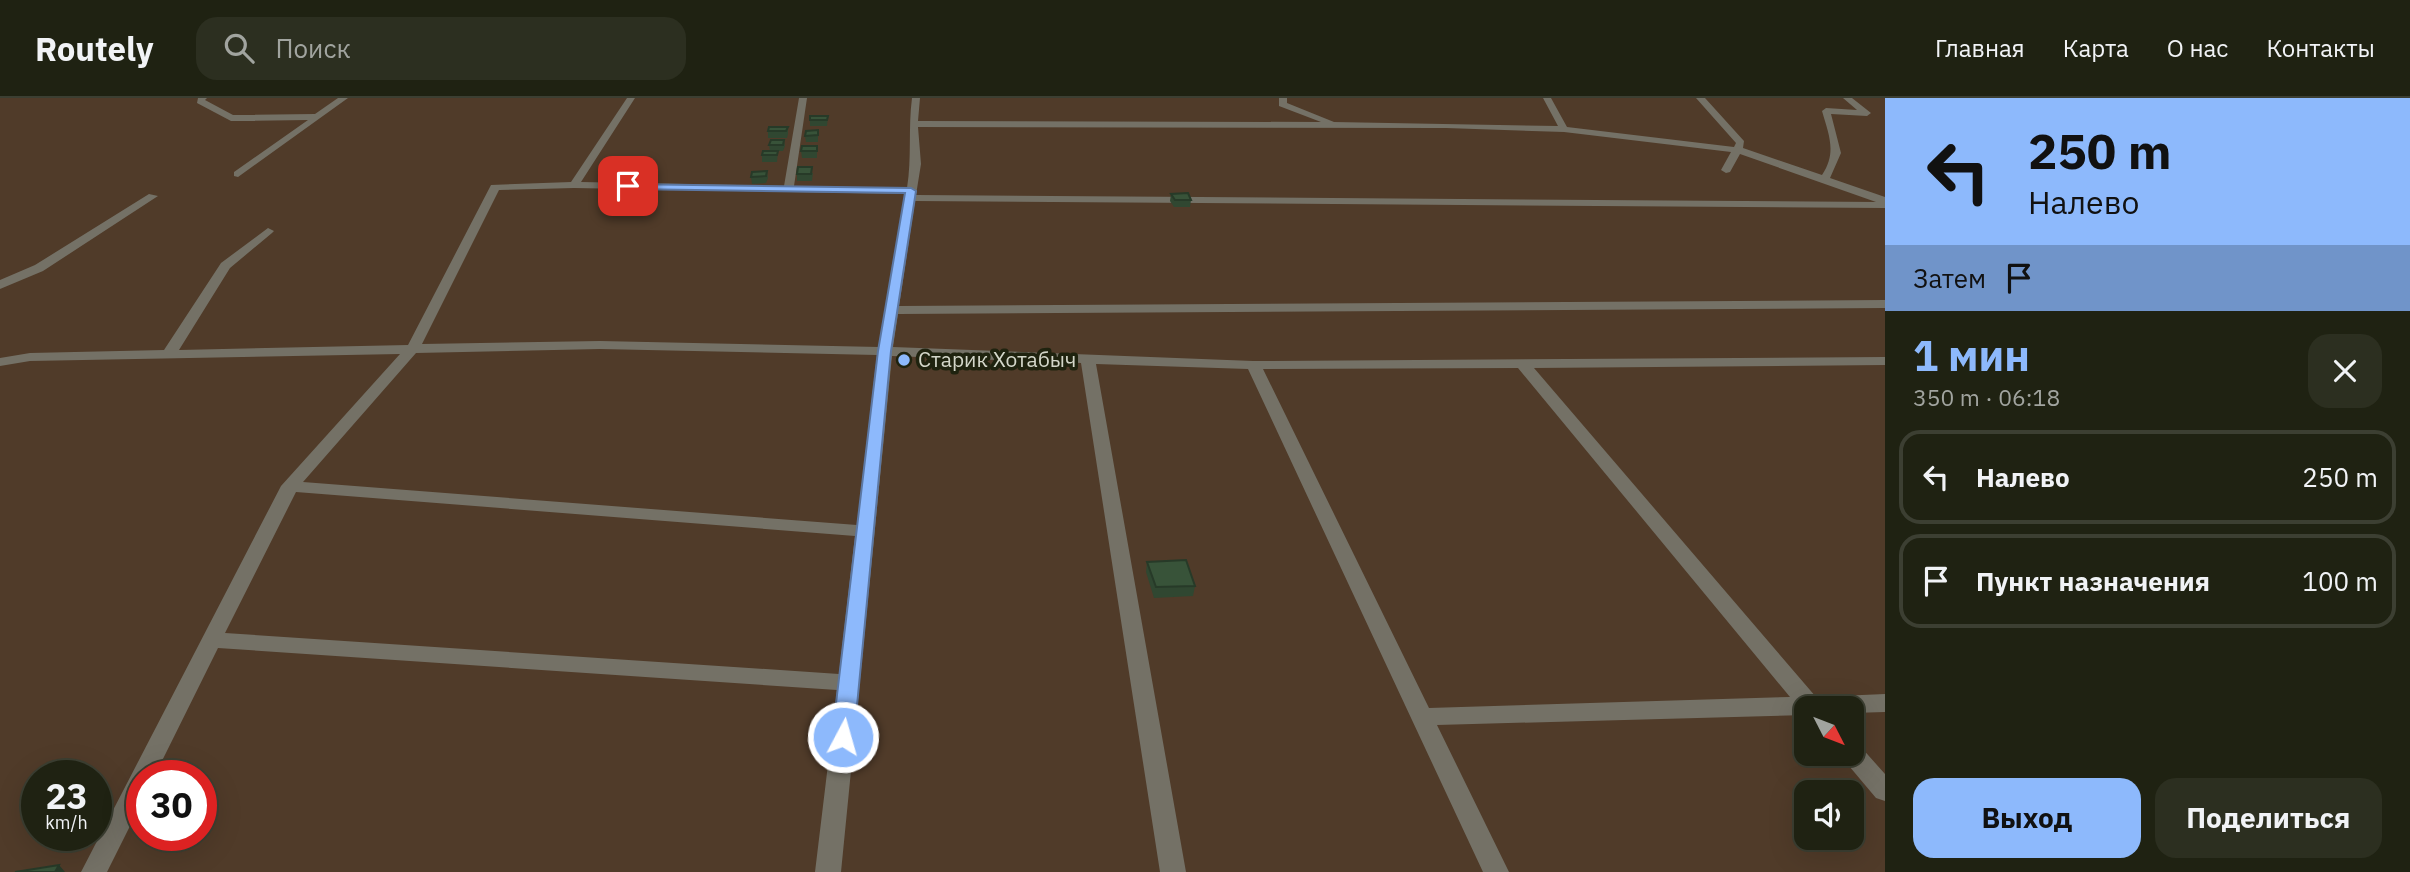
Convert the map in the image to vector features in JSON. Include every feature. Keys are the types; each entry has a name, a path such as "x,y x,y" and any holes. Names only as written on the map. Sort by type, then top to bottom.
{"street":[{"path":"203,98 200,101 231,118 319,117"},
{"path":"238,174 344,98"},
{"path":"574,185 631,98"},
{"path":"790,189 788,181 803,98"},
{"path":"828,872 885,351 916,164 913,124 916,98"},
{"path":"1283,98 1283,104 1337,125"},
{"path":"1547,98 1564,129"},
{"path":"1700,98 1741,143 1726,170"},
{"path":"1825,178 1835,166 1838,149 1826,111 1867,113 1846,98"},
{"path":"913,124 1337,125 1564,129 1738,150 1825,178 1885,203"},
{"path":"150,760 290,486 413,348 495,187 574,185 910,194 1885,203"},
{"path":"0,285 39,268 153,196"},
{"path":"169,354 225,266 268,231"},
{"path":"891,310 1885,304"},
{"path":"0,362 30,357 600,345 885,351 1253,365 1885,361"},
{"path":"1088,359 1173,872"},
{"path":"1522,364 1803,696"},
{"path":"1253,365 1496,872"},
{"path":"290,486 865,531"},
{"path":"212,640 849,683"},
{"path":"1864,704 1885,703"},
{"path":"1422,717 1794,707"},
{"path":"1864,766 1885,791"},
{"path":"94,872 126,808"}],"shaded area":[{"path":"0,98 1885,98 1885,872 0,872"}],"building":[{"path":"810,116 828,116 827,120 810,120"},
{"path":"769,127 788,127 786,131 768,131"},
{"path":"818,130 818,135 805,136 806,131"},
{"path":"771,140 784,140 783,145 769,145"},
{"path":"802,146 817,146 817,151 801,151"},
{"path":"763,151 778,151 777,155 762,155"},
{"path":"798,167 812,167 811,174 797,174"},
{"path":"767,171 766,176 751,177 752,172"},
{"path":"1188,193 1191,200 1175,200 1171,194"},
{"path":"1186,560 1195,586 1156,587 1147,562"},
{"path":"59,865 55,872 15,872"}],"place":[{"name":"Старик Хотабыч","path":"904,360"}],"route":[{"path":"628,186 911,191 885,351 843,737"}]}
